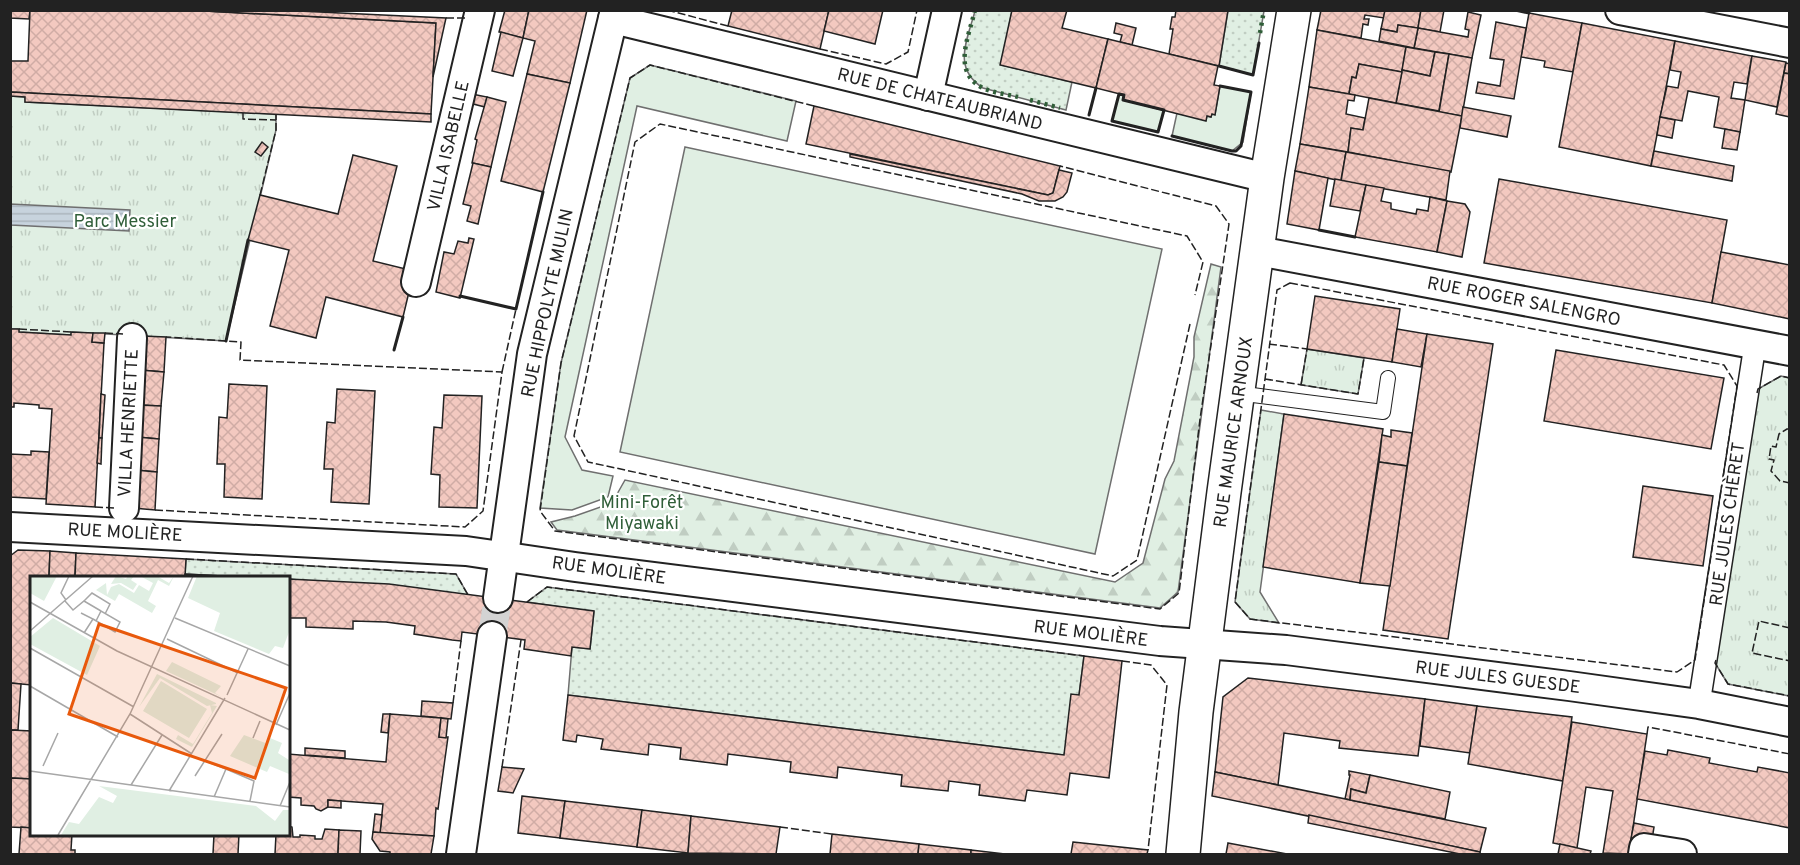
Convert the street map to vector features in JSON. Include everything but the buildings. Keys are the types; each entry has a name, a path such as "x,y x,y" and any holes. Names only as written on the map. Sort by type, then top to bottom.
{"street":[{"name":"VILLA ISABELLE","path":"416,282 480,10"},
{"path":"928,96 947,10"},
{"name":"RUE MAURICE ARNOUX","path":"1183,855 1196,712 1267,178 1294,10"},
{"path":"1620,10 1790,43"},
{"name":"RUE DE CHATEAUBRIAND","path":"614,15 928,96 1267,178"},
{"name":"RUE HIPPOLYTE MULIN","path":"498,598 532,354 614,15"},
{"name":"RUE ROGER SALENGRO","path":"1258,251 1790,351"},
{"name":"VILLA HENRIETTE","path":"124,508 132,338"},
{"name":"RUE JULES CHÈRET","path":"1699,704 1755,345"},
{"name":"RUE MOLIÈRE","path":"10,527 466,550 1081,632 1205,645"},
{"path":"462,855 492,636"},
{"name":"RUE JULES GUESDE","path":"1205,645 1298,652 1699,704 1790,722"},
{"path":"1643,855 1644,848 1682,855"}],"lane":[{"path":"1238,393 1383,412 1388,378"}],"green space":[{"path":"975,11 1012,11 1001,65 1072,82 1066,110 983,88 973,80 965,63 964,53"},
{"path":"1228,11 1264,11 1253,75 1219,66"},
{"path":"650,65 796,101 787,141 637,106 565,437 582,470 613,476 608,497 572,510 540,508 561,363 630,78"},
{"path":"1220,86 1251,92 1243,142 1232,151 1172,136 1177,113 1206,120 1207,116 1211,117 1215,114"},
{"path":"1119,94 1124,95 1123,100 1164,110 1158,132 1112,121"},
{"name":"Parc Messier","path":"10,96 25,97 25,102 276,114 276,130 226,341 72,332 71,335 19,332 18,329 11,329"},
{"path":"685,147 1162,249 1095,554 620,452"},
{"name":"Mini-Forêt Miyawaki","path":"1211,264 1221,267 1178,592 1160,608 557,530 551,522 612,503 625,480 1115,582 1143,563 1165,479 1174,461 1194,357 1194,337"},
{"path":"1307,349 1364,358 1358,394 1301,385"},
{"path":"1781,376 1789,378 1789,696 1728,684 1715,663 1758,389"},
{"path":"1261,410 1284,414 1260,592 1279,623 1250,619 1235,602"},
{"path":"186,559 456,574 468,595 290,579 290,576 185,574"},
{"path":"547,587 1084,656 1079,695 1064,755 568,695 572,647 590,649 594,612 527,602"}],"shaded area":[{"path":"10,204 130,210 129,231 11,225"}],"tunnel":[{"path":"492,636 498,598"}],"hedge":[{"path":"975,10 965,52 967,72 972,80 981,87 1018,97"},
{"path":"1260,33 1264,10"},
{"path":"1030,100 1060,108"}],"fence":[{"path":"667,10 728,26"},
{"path":"820,49 886,64 908,52 917,10"},
{"path":"446,18 466,17"},
{"path":"814,106 650,65 630,78 561,363 540,511 555,531 1160,609 1179,593 1200,419 1229,224 1216,206 1060,166"},
{"path":"243,113 243,119 276,120"},
{"path":"260,195 276,130 276,114"},
{"path":"1190,324 1137,560 1113,576 588,462 574,436 635,142 660,124 1187,236 1203,262 1195,295"},
{"path":"1290,283 1724,365 1737,386 1695,660 1677,672 1250,619 1235,602 1277,290 1290,283"},
{"path":"502,372 516,309"},
{"path":"19,329 71,332"},
{"path":"105,333 123,334"},
{"path":"155,510 465,527 483,511 502,372 240,360 241,342 166,337"},
{"path":"1269,344 1307,349 1301,385"},
{"path":"1265,379 1358,394 1364,358"},
{"path":"1757,393 1758,389 1781,376 1790,378"},
{"path":"1790,429 1779,434 1776,447 1771,446 1769,459 1774,460 1771,471 1780,481 1790,483"},
{"path":"95,507 115,508"},
{"path":"186,559 456,574 468,595"},
{"path":"527,602 547,587 1084,656"},
{"path":"1790,628 1759,621 1752,653 1790,661"},
{"path":"502,767 521,640"},
{"path":"453,703 461,641"},
{"path":"1716,660 1715,663 1728,684 1790,696"},
{"path":"1122,661 1151,665 1167,685 1148,850"},
{"path":"1647,734 1648,727 1790,754"},
{"path":"780,827 832,834"}],"wall":[{"path":"1515,10 1529,13"},
{"path":"1219,66 1253,75 1259,43"},
{"path":"1172,136 1232,151 1236,151 1241,146 1251,92 1220,86"},
{"path":"1089,115 1096,88"},
{"path":"1119,94 1124,95 1123,100 1164,110 1158,132 1112,121 1119,94"},
{"path":"460,296 516,309 543,192"},
{"path":"1319,230 1355,237"},
{"path":"226,341 248,240"},
{"path":"394,350 403,317"}]}
